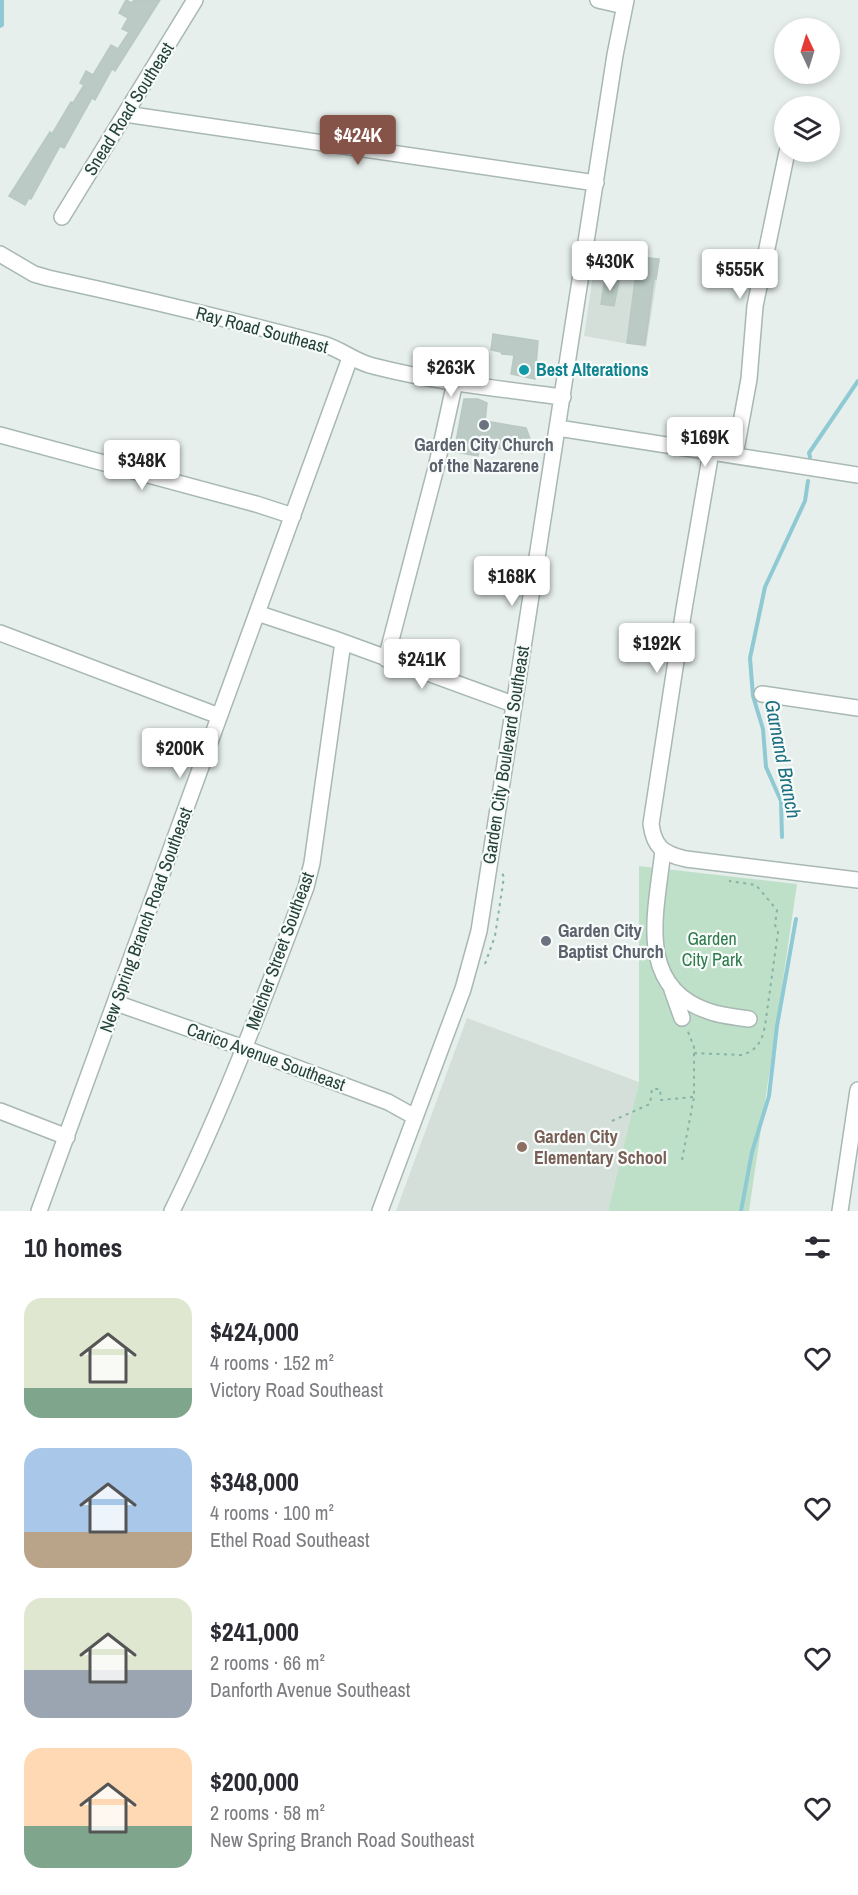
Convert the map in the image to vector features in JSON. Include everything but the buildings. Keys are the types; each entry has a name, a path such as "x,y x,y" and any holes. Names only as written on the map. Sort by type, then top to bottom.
{"street":[{"name":"Snead Road Southeast","path":"62,217 195,0"},
{"path":"598,0 625,3"},
{"name":"Garden City Boulevard Southeast","path":"380,1211 473,959 479,932 513,704 625,3"},
{"path":"125,114 596,183"},
{"path":"735,456 749,379 755,306 785,162"},
{"name":"Ray Road Southeast","path":"0,254 26,270 48,278 327,345 350,358 373,366 455,382 563,397"},
{"name":"New Spring Branch Road Southeast","path":"39,1211 350,358"},
{"path":"386,659 436,468 455,382"},
{"path":"558,428 858,475"},
{"path":"0,435 293,516"},
{"path":"711,452 682,620 651,824 657,843 672,856 686,859 858,880"},
{"path":"257,613 513,704"},
{"path":"0,633 219,716"},
{"name":"Melcher Street Southeast","path":"172,1211 198,1157 244,1048 306,886 312,863 343,642"},
{"path":"762,694 858,708"},
{"path":"663,850 654,930 656,955 682,1018"},
{"path":"672,990 686,1001 708,1012 749,1019"},
{"name":"Carico Avenue Southeast","path":"116,1003 388,1102 415,1117"},
{"path":"840,1211 858,1090"},
{"path":"0,1111 67,1137"}],"path":[{"path":"694,1053 741,1055 748,1053 762,1040 765,1026 778,932 775,925 777,910 756,885 729,881"},
{"path":"487,958 495,936 500,903"},
{"path":"682,1018 694,1047 694,1097 682,1160"},
{"path":"612,1122 650,1104 652,1089 660,1089 661,1100 694,1097"}],"shaded area":[{"path":"597,248 660,260 646,347 584,336"},
{"name":"Garden City Elementary School","path":"467,1018 639,1082 608,1211 396,1211"}],"green space":[{"name":"Garden City Park","path":"639,866 797,884 749,1211 608,1211 639,1082"}],"waterway":[{"path":"0,26 2,25 2,0"},
{"name":"Garnand Branch","path":"810,457 809,453 858,381"},
{"name":"Garnand Branch","path":"782,837 781,801 766,767 763,729 753,696 750,658 765,587 805,501 808,481"},
{"name":"Garnand Branch","path":"741,1211 752,1152 769,1096 777,1026 796,919"}],"place":[{"name":"Best Alterations","path":"524,370"},
{"name":"Garden City Church of the Nazarene","path":"484,425"},
{"name":"Garden City Baptist Church","path":"546,941"},
{"name":"Garden City Elementary School","path":"522,1147"}]}
